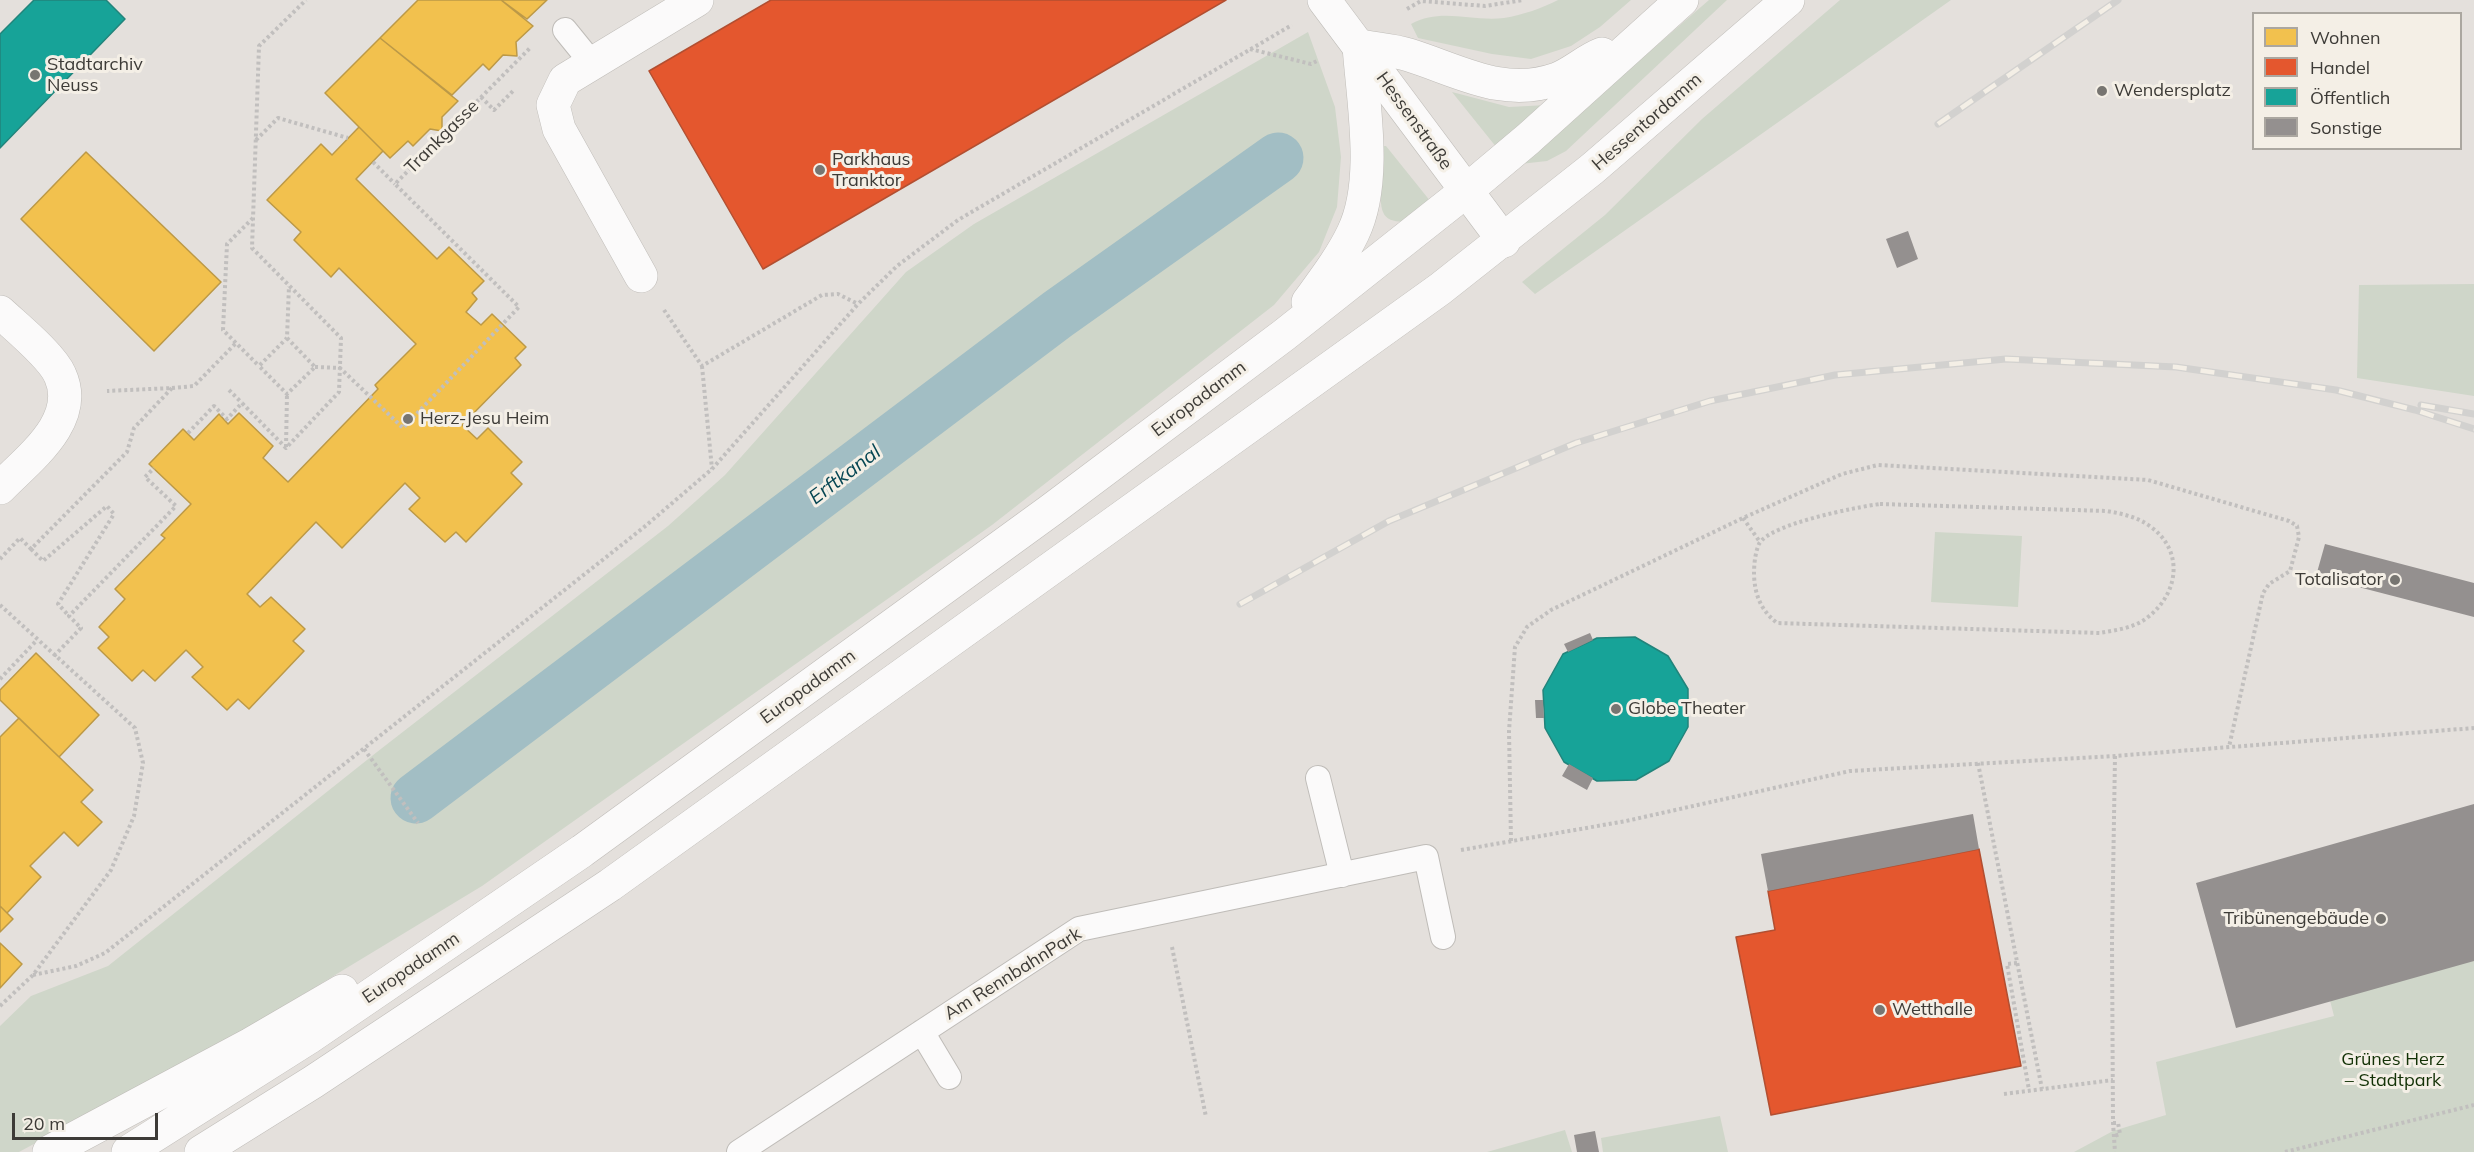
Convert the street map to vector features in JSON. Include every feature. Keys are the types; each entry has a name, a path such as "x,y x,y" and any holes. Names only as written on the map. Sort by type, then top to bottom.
{"main road":[{"path":"641,276 559,129 553,105 565,80 697,0"},
{"path":"1466,191 1528,139 1682,0"},
{"name":"Hessentordamm","path":"1504,241 1592,169 1788,0"},
{"name":"Hessenstraße","path":"1326,3 1504,241"},
{"path":"1284,335 1339,258 1354,231 1364,199 1366,156 1359,46 1408,55 1456,73 1498,85 1527,85 1558,78 1594,57 1634,42"},
{"name":"Europadamm","path":"128,1152 308,1038 582,851 1051,510 1284,335 1466,191"},
{"path":"201,1152 323,1076 610,885 1504,241"},
{"path":"0,312 48,359 60,374 65,392 63,415 51,434 0,488"},
{"path":"49,1152 251,1044 582,851"}],"lane":[{"path":"565,30 591,63"},
{"path":"1318,778 1342,875"},
{"path":"1426,857 1443,937"},
{"name":"Am RennbahnPark","path":"740,1152 1079,929 1426,857"},
{"path":"922,1032 949,1077"}],"path":[{"path":"286,448 339,392 341,338 252,248 259,46 306,0"},
{"path":"33,975 76,966 105,953 634,535 712,469 858,304 897,266 958,220 1326,3"},
{"name":"Trankgasse","path":"340,368 403,428 519,307 395,184 538,40"},
{"path":"481,97 494,110"},
{"path":"256,141 278,118 348,138"},
{"path":"373,162 395,184"},
{"path":"253,218 227,244 223,330 287,394"},
{"path":"641,276 702,366 712,469"},
{"path":"259,366 287,338 289,285"},
{"path":"702,366 822,296 838,294 858,304"},
{"path":"287,338 315,366 340,368"},
{"path":"65,392 194,386 237,343"},
{"path":"286,448 287,394 315,366"},
{"path":"31,549 127,452 134,428 172,388"},
{"path":"229,390 286,448"},
{"path":"188,433 214,406 226,418 242,403"},
{"path":"1511,841 1509,731 1514,658 1515,647 1527,627 1551,610 1743,518 1842,474 1878,465 2148,480 2289,521 2297,526 2299,537 2290,571 2269,584 2263,593 2229,747"},
{"path":"69,616 176,507 145,477 154,468"},
{"path":"1880,504 2107,511 2131,516 2151,527 2167,543 2175,565 2173,585 2163,603 2148,618 2128,627 2100,633 1777,623 1764,612 1755,591 1754,563 1760,542 1776,529 1880,504"},
{"path":"0,559 20,538 43,561 107,506 114,514 58,604 81,628 54,656"},
{"path":"1743,518 1760,542"},
{"path":"0,605 135,728 143,763 134,816 111,870 33,975 0,1006"},
{"path":"0,679 37,640"},
{"path":"1426,857 1626,821 1850,771 2115,756 2474,728"},
{"path":"364,749 418,823"},
{"path":"2115,756 2112,942 2115,1152"},
{"path":"1978,763 2042,1089"},
{"path":"1165,911 1206,1117"},
{"path":"2017,963 2007,964 2029,1090"},
{"path":"2004,1094 2113,1080"},
{"path":"2285,1152 2474,1105"}],"green space":[{"path":"1558,0 1631,0 1600,27 1571,46 1531,59 1492,54 1418,38 1411,24 1434,16 1504,18 1532,11"},
{"path":"1709,0 1727,0 1566,151 1547,161 1520,164"},
{"path":"1840,0 1951,0 1535,294 1522,282 1605,215 1702,119"},
{"path":"1308,32 1335,107 1341,157 1337,207 1319,252 1274,305 992,525 482,886 241,1032 19,1152 0,1152 0,1026 31,996 108,966 377,752 668,526 725,475 906,272 974,224","holes":["1271,147 1286,172 1066,325 427,814 405,788 1046,302"]},
{"path":"1452,92 1509,107 1547,105 1497,148"},
{"path":"1382,146 1386,146 1431,202 1402,222 1393,221 1384,215 1380,190"},
{"path":"2474,284 2474,396 2357,378 2359,285"},
{"path":"1935,532 2022,536 2018,607 1931,602"},
{"name":"Grünes Herz – Stadtpark","path":"2474,940 2474,1152 2074,1152 2113,1131 2166,1115 2156,1062 2334,1016 2325,981"},
{"path":"1720,1116 1728,1152 1603,1152 1601,1138"},
{"path":"1565,1130 1572,1152 1487,1152"}],"building: Wohnen":[{"path":"418,0 501,0 533,26 516,42 517,56 503,55 489,70 483,64 452,95 380,38"},
{"path":"501,0 547,0 527,19"},
{"path":"380,38 458,101 442,117 442,131 430,129 413,146 408,141 390,158 325,93"},
{"name":"Herz-Jesu Heim","path":"359,127 383,151 356,179 437,259 449,247 484,281 472,293 477,299 466,312 481,325 492,314 526,347 515,358 521,365 462,425 477,439 488,428 522,462 511,473 522,484 466,542 456,532 445,542 409,509 420,498 405,483 342,548 316,522 247,594 260,607 271,597 305,629 293,641 304,651 249,709 238,699 227,710 192,677 203,667 186,650 155,681 143,670 132,681 98,648 109,637 99,627 125,599 115,589 165,538 161,535 191,504 149,464 183,429 194,440 219,414 228,424 239,413 273,446 263,458 288,482 378,389 375,385 416,344 339,268 331,277 294,240 301,232 267,200 321,144 332,155"},
{"path":"86,152 221,282 154,351 21,219"},
{"path":"36,653 99,715 59,757 0,700 0,690"},
{"path":"19,718 93,790 81,802 102,822 78,846 64,832 30,866 41,877 7,913 0,906 0,737"},
{"path":"0,906 13,919 0,932"},
{"path":"0,943 22,964 0,988"}],"building: Handel":[{"name":"Parkhaus Tranktor","path":"771,0 1226,0 763,269 649,71"},
{"name":"Wetthalle","path":"1979,849 2021,1066 1771,1115 1736,937 1775,930 1768,891"}],"building: Öffentlich":[{"name":"Stadtarchiv Neuss","path":"34,0 106,0 125,19 0,148 0,34"},
{"name":"Globe Theater","path":"1635,637 1668,656 1688,689 1688,727 1669,761 1636,780 1597,781 1564,762 1545,728 1543,690 1563,654 1597,638"}],"building: Sonstige":[{"path":"1908,231 1918,259 1897,268 1886,239"},
{"name":"Totalisator","path":"2325,544 2474,583 2474,617 2316,576"},
{"path":"1590,633 1593,640 1568,652 1564,644"},
{"path":"1535,700 1543,700 1544,718 1536,718"},
{"path":"1569,764 1593,778 1587,790 1562,776"},
{"path":"2474,804 2474,961 2236,1028 2196,883"},
{"path":"1973,814 1979,849 1768,891 1761,854"},
{"path":"1595,1131 1599,1152 1577,1152 1574,1135"}],"waterway":[{"name":"Erftkanal","path":"416,798 1058,314 1278,158"}],"railway":[{"path":"1938,124 2118,0"},
{"path":"1240,604 1389,521 1576,443 1710,401 1835,375 2006,359 2176,367 2336,390 2415,410 2474,429"},
{"path":"2421,405 2474,414"}],"place":[{"name":"Stadtarchiv Neuss","path":"35,75"},
{"name":"Wendersplatz","path":"2102,91"},
{"name":"Parkhaus Tranktor","path":"820,170"},
{"name":"Herz-Jesu Heim","path":"408,419"},
{"name":"Totalisator","path":"2395,580"},
{"name":"Globe Theater","path":"1616,709"},
{"name":"Tribünengebäude","path":"2381,919"},
{"name":"Wetthalle","path":"1880,1010"}]}
